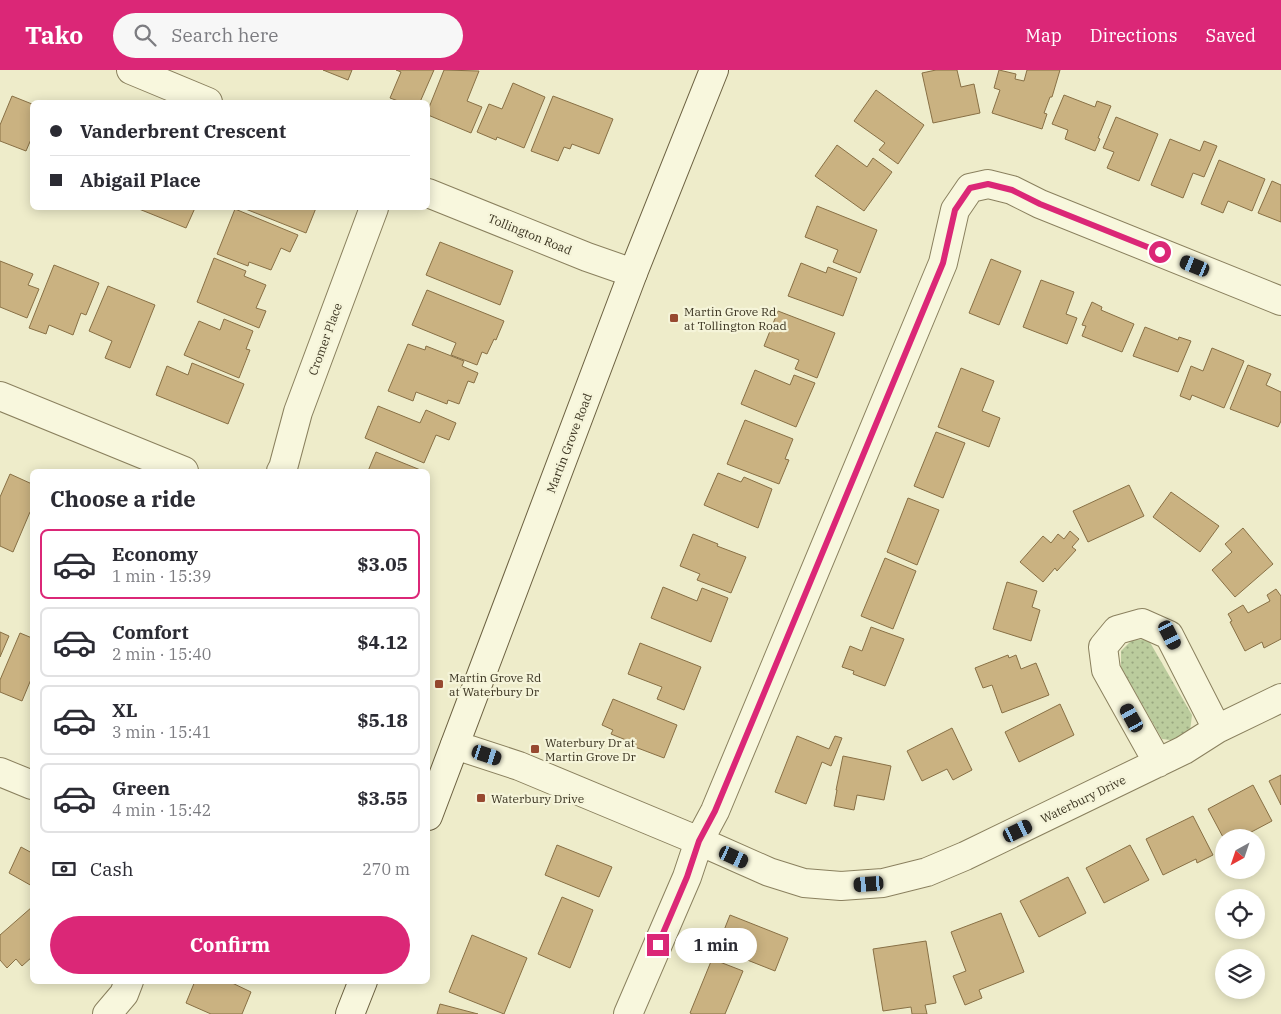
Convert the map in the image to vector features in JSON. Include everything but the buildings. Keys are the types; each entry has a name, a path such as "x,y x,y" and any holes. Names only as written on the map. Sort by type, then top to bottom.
{"street":[{"path":"131,70 203,100"},
{"name":"Martin Grove Road","path":"430,811 633,272 714,70"},
{"path":"628,1014 687,877 699,841 718,802 936,282 943,263 955,210 970,188 988,184 1012,190 1040,204 1281,301"},
{"name":"Tollington Road","path":"430,194 587,257 633,272"},
{"name":"Cromer Place","path":"282,469 298,412 373,210"},
{"path":"0,396 179,469"},
{"path":"1158,763 1106,670 1103,647 1118,630 1142,623 1170,635 1217,729"},
{"name":"Waterbury Drive","path":"456,745 502,760 699,841 768,872 804,883 841,886 883,883 927,872 965,856 1158,763 1184,750 1217,729 1281,698"},
{"path":"0,772 30,785"},
{"path":"107,1014 124,994 128,984"},
{"path":"350,1014 362,984"}],"green space":[{"path":"1148,639 1192,715 1190,731 1178,741 1162,739 1121,667 1121,651 1132,640"}],"place":[{"name":"Martin Grove Rd at Tollington Road","path":"674,318"},
{"name":"Martin Grove Rd at Waterbury Dr","path":"439,684"},
{"name":"Waterbury Dr at Martin Grove Dr","path":"535,749"},
{"name":"Waterbury Drive","path":"481,798"}],"route":[{"path":"658,945 687,877 699,841 715,811 943,263 955,210 970,188 988,184 1012,190 1040,204 1160,252"}]}
